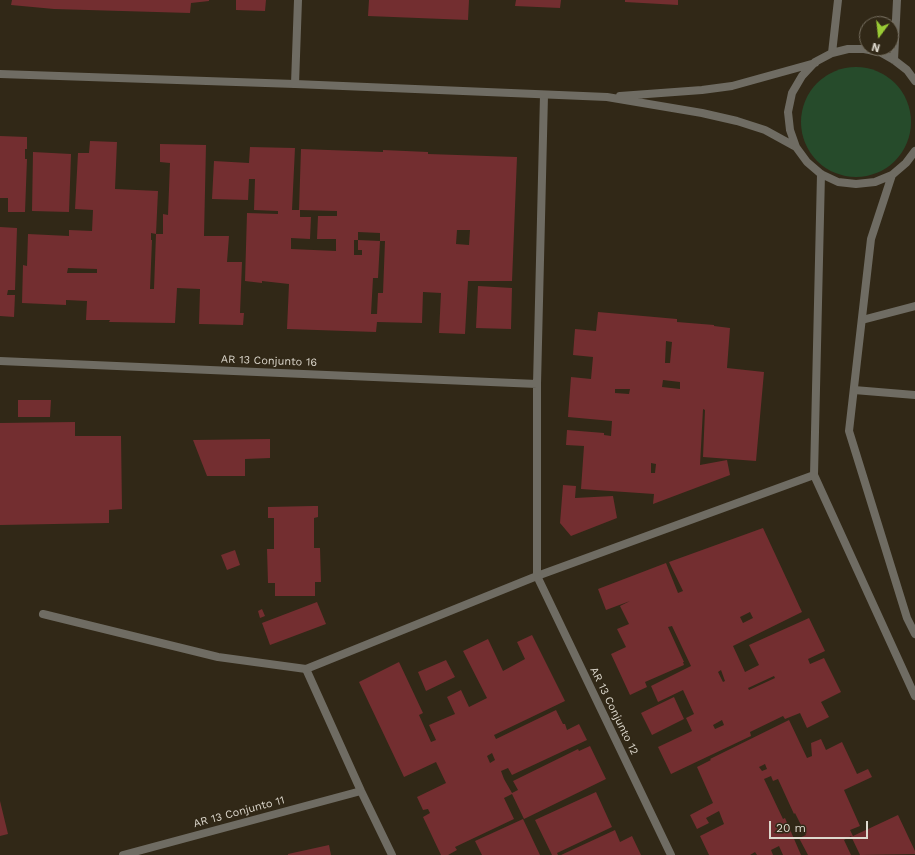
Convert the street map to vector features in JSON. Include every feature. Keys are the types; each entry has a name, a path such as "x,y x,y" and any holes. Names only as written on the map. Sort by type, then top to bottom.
{"street":[{"path":"295,84 298,0"},
{"path":"832,53 838,0"},
{"path":"894,60 897,0"},
{"path":"0,74 607,97 702,90 732,86 815,62 832,53 848,49 864,49 880,52 915,75"},
{"path":"815,62 802,76 792,93 788,112 790,130 796,147 807,162 821,174 838,182 856,184 875,182 892,175 906,163 915,158"},
{"path":"907,70 915,81"},
{"path":"537,576 537,384 544,95"},
{"path":"607,97 702,112 737,121 765,130 796,147"},
{"path":"906,163 915,151"},
{"path":"821,174 814,475 915,696"},
{"path":"892,175 871,239 850,431 907,618 915,634"},
{"path":"862,320 915,306"},
{"name":"AR 13 Conjunto 16","path":"0,360 537,384"},
{"path":"854,390 915,395"},
{"path":"43,614 218,657 306,669 537,576 814,475"},
{"name":"AR 13 Conjunto 12","path":"537,576 672,855"},
{"path":"306,669 361,791 392,855"},
{"name":"AR 13 Conjunto 11","path":"123,855 361,791"}],"green space":[{"path":"856,67 877,71 887,76 895,83 902,91 907,101 911,122 907,143 902,153 895,161 887,168 877,173 856,177 835,173 825,168 817,161 810,153 805,143 801,122 805,101 810,91 817,83 825,76 835,71"}],"building":[{"path":"12,0 209,1 191,3 190,13 54,9 11,5"},
{"path":"236,0 266,0 265,11 236,10"},
{"path":"369,0 469,0 468,20 368,16"},
{"path":"516,0 561,0 560,8 515,6"},
{"path":"625,0 678,0 678,5 625,2"},
{"path":"0,136 27,137 27,149 25,149 25,159 27,159 25,212 8,212 8,198 0,198"},
{"path":"90,141 117,142 115,189 158,191 156,234 163,234 163,214 168,215 170,163 160,162 160,144 206,145 204,236 229,236 227,262 242,262 240,313 244,313 243,325 199,324 200,289 177,288 175,323 109,322 110,320 86,320 87,301 66,300 66,305 22,303 23,265 27,266 28,234 69,236 69,230 92,231 93,210 75,209 78,153 89,153","holes":["151,233 156,234 154,289 150,289","68,268 97,269 97,273 67,273"]},
{"path":"250,147 295,148 292,210 299,210 301,149 383,152 383,150 428,152 428,154 517,157 512,281 468,281 465,334 439,333 441,293 423,292 422,323 377,322 376,332 287,329 289,284 245,281 247,213 278,214 278,211 254,210 255,179 249,179 248,200 212,199 214,161 249,163","holes":["300,210 337,211 337,216 318,216 317,239 336,239 336,251 291,249 291,238 310,239 311,217 300,217","457,230 470,230 469,245 456,244","358,232 380,233 380,241 358,240","354,240 358,240 358,250 362,250 362,255 354,255","380,241 385,241 383,293 378,293 377,314 371,314 373,278 378,278"]},
{"path":"33,152 71,154 69,212 32,211"},
{"path":"0,227 17,228 15,290 8,290 7,295 15,295 14,317 0,316"},
{"path":"478,286 512,288 511,329 476,328"},
{"path":"598,312 677,319 677,322 730,328 727,368 764,372 756,461 703,457 705,410 703,409 700,465 727,460 730,475 653,504 654,494 581,489 584,446 566,445 567,430 604,433 604,435 611,436 612,421 568,417 571,377 591,379 593,357 573,355 575,329 596,331","holes":["666,341 672,342 670,363 665,363","663,380 680,382 680,389 662,387","615,389 630,389 629,394 615,393","651,463 656,464 655,473 651,473"]},
{"path":"18,400 51,400 50,417 18,417"},
{"path":"75,422 75,436 121,436 122,509 109,510 109,523 0,525 0,423"},
{"path":"270,439 270,458 245,459 245,476 207,476 193,440"},
{"path":"563,485 576,486 575,498 613,496 617,518 571,536 560,523"},
{"path":"318,506 318,517 314,518 314,548 320,548 321,582 315,582 315,596 275,596 275,583 268,583 267,549 274,549 274,518 268,518 268,507"},
{"path":"763,528 802,612 733,646 745,672 759,665 749,645 809,618 825,651 808,659 810,664 824,658 841,692 821,702 829,717 807,728 800,713 785,719 783,716 750,732 751,736 671,774 658,747 692,731 686,718 694,714 683,690 658,702 651,686 691,666 672,626 668,627 684,665 645,682 647,687 630,695 611,654 626,647 617,629 629,624 620,606 630,601 606,610 598,589 666,563 678,593 683,591 669,562","holes":["750,612 753,618 743,623 740,617","721,670 725,681 723,682 718,672","774,676 775,678 749,690 748,688","722,720 724,725 715,729 713,725"]},
{"path":"235,550 240,565 227,570 221,555"},
{"path":"317,602 326,624 270,645 262,623"},
{"path":"262,609 265,616 260,618 258,611"},
{"path":"532,635 565,701 494,735 496,739 556,710 567,730 579,724 587,740 512,775 508,768 501,771 512,793 518,790 513,781 578,749 579,751 590,746 606,779 524,819 512,794 504,798 514,819 455,847 457,850 448,855 441,855 423,817 430,813 428,809 423,810 417,797 446,783 436,762 404,777 359,682 399,662 423,713 419,715 431,742 436,740 429,725 455,714 447,697 461,690 469,707 487,698 463,651 488,639 503,671 525,659 517,642","holes":["492,753 495,760 490,763 487,756"]},
{"path":"446,660 455,677 426,691 418,672"},
{"path":"674,697 684,719 652,735 641,713"},
{"path":"789,720 807,758 812,756 811,743 821,739 826,750 842,742 857,774 868,769 872,777 844,790 860,826 850,830 853,836 898,815 915,854 860,855 851,836 844,840 851,855 808,855 799,838 806,835 795,813 794,814 778,779 773,781 771,776 764,779 783,819 785,818 801,855 783,855 779,846 771,850 773,855 757,855 755,852 750,855 709,855 700,836 724,824 719,811 706,818 709,823 697,829 690,815 713,803 697,767 711,760 710,759","holes":["765,764 767,769 762,771 759,767"]},
{"path":"596,792 612,827 557,853 558,855 552,855 535,820"},
{"path":"0,801 8,834 0,836"},
{"path":"523,819 540,855 482,855 475,841"},
{"path":"615,830 620,842 632,836 641,855 561,855"},
{"path":"329,845 331,855 288,855 288,854"}]}
